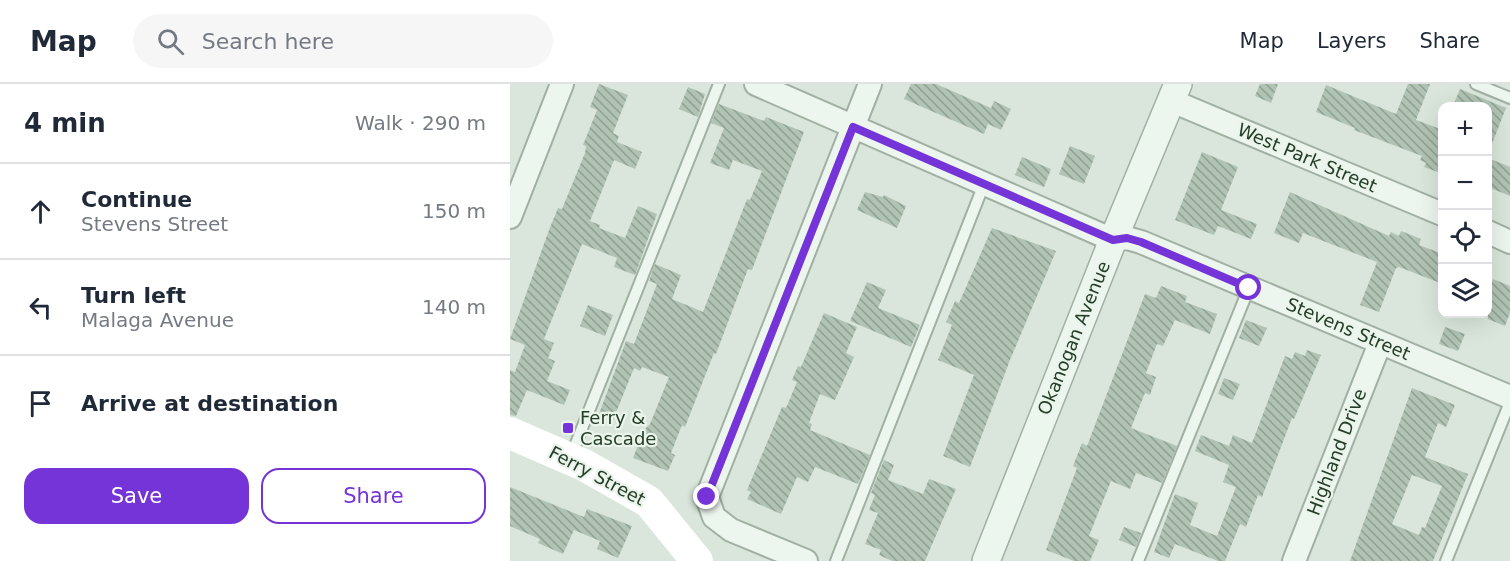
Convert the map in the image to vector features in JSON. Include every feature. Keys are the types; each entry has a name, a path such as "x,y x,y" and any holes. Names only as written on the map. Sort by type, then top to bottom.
{"main road":[{"name":"Ferry Street","path":"510,433 570,459 649,502 697,561"}],"street":[{"path":"510,217 562,84"},
{"name":"Stevens Street","path":"756,84 1113,240 1127,238 1141,242 1510,397"},
{"path":"806,561 731,530 711,513 707,497 870,84"},
{"name":"West Park Street","path":"1175,93 1438,212"},
{"name":"Okanogan Avenue","path":"986,561 1113,240 1175,93"},
{"path":"1492,234 1510,242"},
{"name":"Highland Drive","path":"1294,561 1380,343"}],"lane":[{"path":"570,459 718,84"},
{"path":"1476,84 1510,98"},
{"path":"836,561 984,184"},
{"path":"1138,561 1249,288"},
{"path":"1446,561 1510,402"}],"building":[{"path":"599,84 628,95 613,133 619,136 617,142 642,152 635,169 614,160 590,221 600,225 599,228 625,238 638,206 657,214 635,275 614,267 617,258 582,244 544,339 554,343 548,358 555,361 547,381 570,390 564,405 527,390 516,416 510,415 510,370 515,372 525,345 510,339 549,230 558,208 562,209 585,153 586,146 583,145 597,110 590,107"},
{"path":"911,84 936,84 991,108 994,101 1011,109 1001,130 988,124 984,134 904,99"},
{"path":"1260,84 1278,84 1271,103 1255,96"},
{"path":"1408,84 1430,84 1416,120 1438,128 1438,172 1424,167 1426,163 1420,160 1422,156 1354,130 1355,128 1316,112 1326,85 1396,114"},
{"path":"688,87 705,94 698,117 679,109"},
{"path":"1460,89 1491,102 1455,102"},
{"path":"1492,102 1506,108 1492,144"},
{"path":"719,104 764,121 766,117 804,132 752,270 748,269 716,354 714,353 685,427 682,425 671,453 675,455 668,471 633,458 669,377 642,367 640,371 634,368 613,420 599,414 626,341 634,344 657,284 649,281 655,264 681,275 672,299 703,312 747,199 750,200 762,171 733,160 729,170 710,163 724,128 711,123"},
{"path":"1070,146 1095,156 1084,184 1059,174"},
{"path":"1202,152 1238,167 1221,210 1257,224 1251,239 1218,226 1214,235 1175,220"},
{"path":"1022,157 1051,169 1044,187 1015,175"},
{"path":"1492,160 1510,167 1510,196 1492,189"},
{"path":"865,192 883,197 884,195 906,206 897,228 857,210"},
{"path":"1290,192 1389,236 1391,232 1399,236 1401,231 1421,239 1419,245 1438,252 1438,282 1399,267 1396,268 1379,312 1360,305 1377,262 1303,233 1299,243 1274,233"},
{"path":"992,228 1056,251 1010,360 970,467 943,456 974,375 938,360 952,325 946,322 955,301 959,303"},
{"path":"1493,279 1510,286 1510,313 1505,326 1488,319 1492,318"},
{"path":"867,282 886,290 878,308 920,325 911,347 850,321"},
{"path":"1161,286 1187,296 1185,302 1217,314 1210,334 1175,320 1163,346 1157,344 1146,373 1156,377 1150,395 1145,393 1131,428 1177,446 1162,483 1136,473 1130,489 1111,481 1089,536 1099,540 1090,561 1074,561 1046,550 1077,468 1073,466 1082,443 1087,446 1145,294 1156,298"},
{"path":"588,305 613,315 605,336 580,326"},
{"path":"824,313 857,327 846,353 854,357 835,400 820,394 809,423 812,424 810,430 870,455 858,484 815,467 808,482 797,477 781,514 747,499 751,492 747,490 782,407 786,408 797,382 792,380 798,366 801,367"},
{"path":"1246,320 1267,328 1259,346 1239,338"},
{"path":"1445,327 1465,334 1458,351 1439,344"},
{"path":"1307,350 1321,355 1294,419 1292,418 1262,497 1258,495 1246,527 1240,524 1225,561 1218,561 1175,544 1169,558 1154,552 1175,494 1198,503 1190,525 1217,536 1236,487 1223,482 1229,465 1195,451 1201,435 1229,446 1233,435 1252,443 1285,356 1292,359 1295,352 1305,356"},
{"path":"1224,378 1240,384 1233,400 1218,394"},
{"path":"1412,388 1455,405 1446,427 1438,423 1425,457 1468,474 1433,561 1350,561","holes":["1412,475 1442,486 1425,528 1422,527 1419,535 1392,524"]},
{"path":"884,460 894,465 888,480 923,494 929,479 956,489 925,561 892,561 879,555 881,550 865,544 878,513 869,510 875,495 871,493"},
{"path":"510,487 584,517 587,509 632,526 618,558 597,549 600,541 574,530 563,554 538,543 540,539 510,526"},
{"path":"1124,527 1141,533 1136,547 1119,540"}],"place":[{"name":"Ferry & Cascade","path":"568,428"}],"route":[{"path":"707,497 853,127 1113,240 1127,238 1141,242 1249,288"}]}
